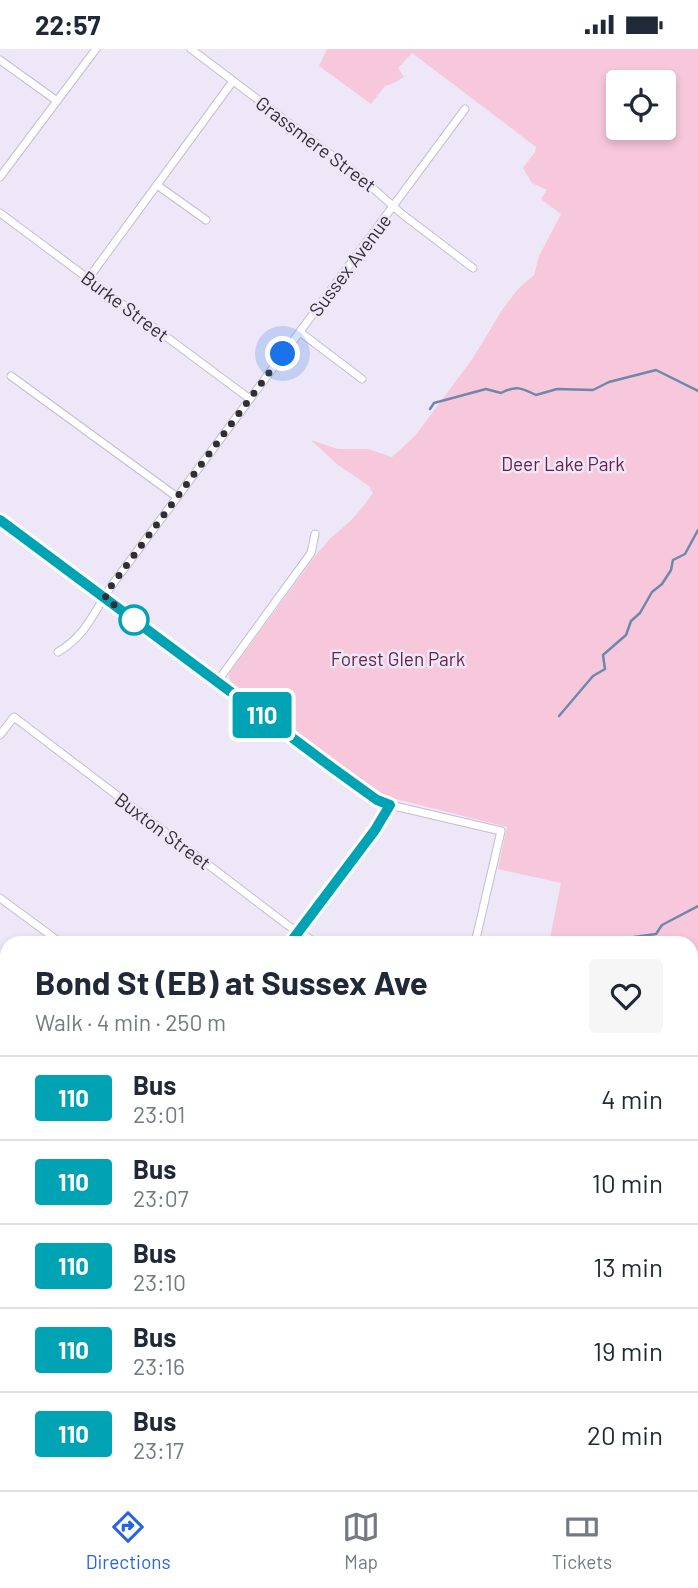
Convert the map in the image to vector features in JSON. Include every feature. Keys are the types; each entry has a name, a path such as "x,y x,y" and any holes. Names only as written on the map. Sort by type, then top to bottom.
{"street":[{"path":"0,177 96,49"},
{"name":"Grassmere Street","path":"191,49 358,175 473,268"},
{"path":"0,60 57,101"},
{"path":"88,279 233,81"},
{"name":"Sussex Avenue","path":"58,652 75,642 109,589 465,109"},
{"path":"157,184 206,220"},
{"name":"Burke Street","path":"0,213 250,399"},
{"path":"300,332 362,379"},
{"path":"11,376 177,497"},
{"path":"0,520 377,800 501,831 477,936"},
{"path":"218,682 311,553 315,534"},
{"name":"Buxton Street","path":"0,735 13,717 302,936"},
{"path":"296,936 375,830 390,805"},
{"path":"0,898 52,936"}],"green space":[{"name":"Deer Lake Park","path":"327,49 698,49 698,936 550,936 561,883 498,869 507,827 388,797 372,788 232,683 229,678 230,672 319,551 373,493 369,486 338,465 311,440 338,449 368,449 392,457 415,436 473,358 502,310 518,289 534,275 539,256 561,214 541,199 547,190 532,183 523,168 536,147 412,53 398,68 404,77 385,86 371,104 319,66"}],"waterway":[{"path":"430,409 434,403 486,389 501,393 519,388 536,395 557,389 593,390 609,382 656,370 698,391"},
{"path":"559,716 593,676 605,669 603,655 626,635 631,621 640,613 652,592 662,584 671,570 673,560 685,554 698,530"},
{"path":"641,936 656,934 662,925 698,906"}],"bus line":[{"name":"110","path":"0,520 334,769 377,800 390,805 375,830 295,936"}],"route":[{"path":"134,620 105,598 109,589 283,354"}],"park label":[{"name":"Forest Glen Park","path":"398,659"}]}
